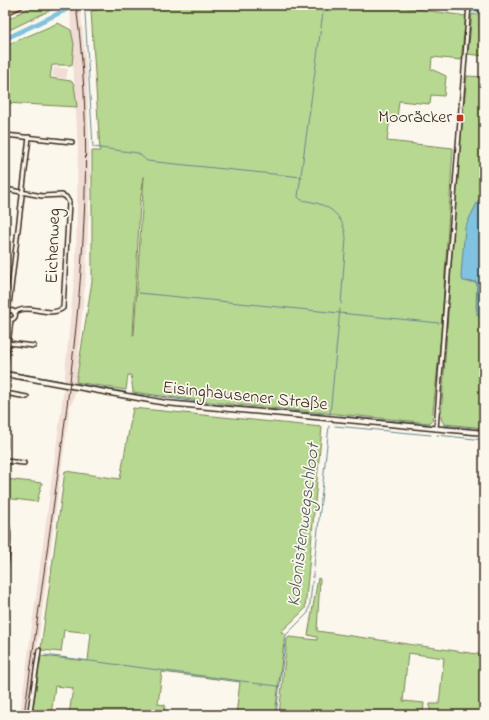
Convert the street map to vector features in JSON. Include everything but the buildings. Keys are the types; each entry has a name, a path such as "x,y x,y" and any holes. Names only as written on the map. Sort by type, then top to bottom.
{"highway":[{"path":"5,12 20,5"}],"street":[{"path":"436,429 469,5"},
{"path":"5,135 72,142"},
{"path":"9,305 29,138"},
{"name":"Eichenweg","path":"5,189 42,196 60,195 68,200 65,301 63,308 57,312 25,309 14,313"},
{"path":"5,369 11,320 14,318 14,313 9,311 6,316 11,320"},
{"path":"8,343 34,346"},
{"name":"Eisinghausener Straße","path":"5,374 166,403 484,434"},
{"path":"5,393 27,397"},
{"path":"5,438 5,446"},
{"path":"5,461 24,463"},
{"path":"5,521 8,524 9,532 5,570"},
{"path":"33,715 30,711 39,650"}],"shaded area":[{"path":"70,5 80,5 87,75 90,177 86,273 74,398 70,406 28,715 20,715 62,404 76,261 78,148"},
{"path":"54,67 68,69 66,79 52,77"}],"green space":[{"path":"34,5 61,5 5,32 5,21"},
{"path":"125,5 388,5 466,16 461,60 432,57 431,69 446,76 444,96 431,95 430,104 399,101 397,119 390,118 387,141 453,148 441,336 432,421 429,423 244,406 133,392 131,375 128,375 126,390 76,382 92,281 92,151 100,151 91,11","holes":["144,176 134,335 140,203"]},
{"path":"472,14 484,16 484,56 468,54"},
{"path":"58,23 71,30 74,44 72,65 52,65 50,78 71,81 74,84 77,107 5,103 5,46"},
{"path":"467,76 484,77 484,197 479,200 474,213 470,217 467,282 477,282 476,308 480,318 484,318 484,428 444,424 441,419 459,149"},
{"path":"133,408 322,427 305,609 281,632 285,634 275,715 236,715 240,682 162,672 158,704 165,705 164,715 69,715 73,688 55,686 51,715 34,710 33,707 41,656 88,661 91,633 64,630 61,652 42,650 41,648 65,471 120,479"},
{"path":"5,479 42,483 37,502 5,498"},
{"path":"318,578 320,579 317,631 484,655 484,715 430,715 430,704 439,704 444,658 408,653 403,701 424,703 423,715 279,715 287,639 289,637 317,640 317,637 308,635"}],"water":[{"path":"484,197 484,318 477,315 477,282 463,281 461,275 465,227 479,199"}],"waterway":[{"path":"5,39 70,8 80,5"},
{"name":"Kolonistenwegschloot","path":"324,5 298,197 300,199 325,206 336,214 343,224 346,238 341,304"},
{"path":"433,5 465,9"},
{"path":"472,10 484,11"},
{"name":"Kolonistenwegschloot","path":"85,13 93,147 138,153 147,161 302,177"},
{"path":"139,293 439,323"},
{"name":"Kolonistenwegschloot","path":"330,415 340,309"},
{"path":"12,372 62,381"},
{"path":"76,383 126,392"},
{"path":"131,393 261,409"},
{"path":"267,409 324,414"},
{"path":"340,416 431,424"},
{"path":"443,425 484,429"},
{"name":"Kolonistenwegschloot","path":"276,715 286,635 308,613 310,603 329,426"},
{"path":"335,426 431,435"},
{"path":"437,435 484,440"},
{"path":"45,655 249,682"},
{"path":"253,683 278,686"}],"railway":[{"path":"24,715 67,409 79,294 83,236 85,120 82,63 76,5"}],"place":[{"name":"Mooräcker","path":"460,118"}]}
